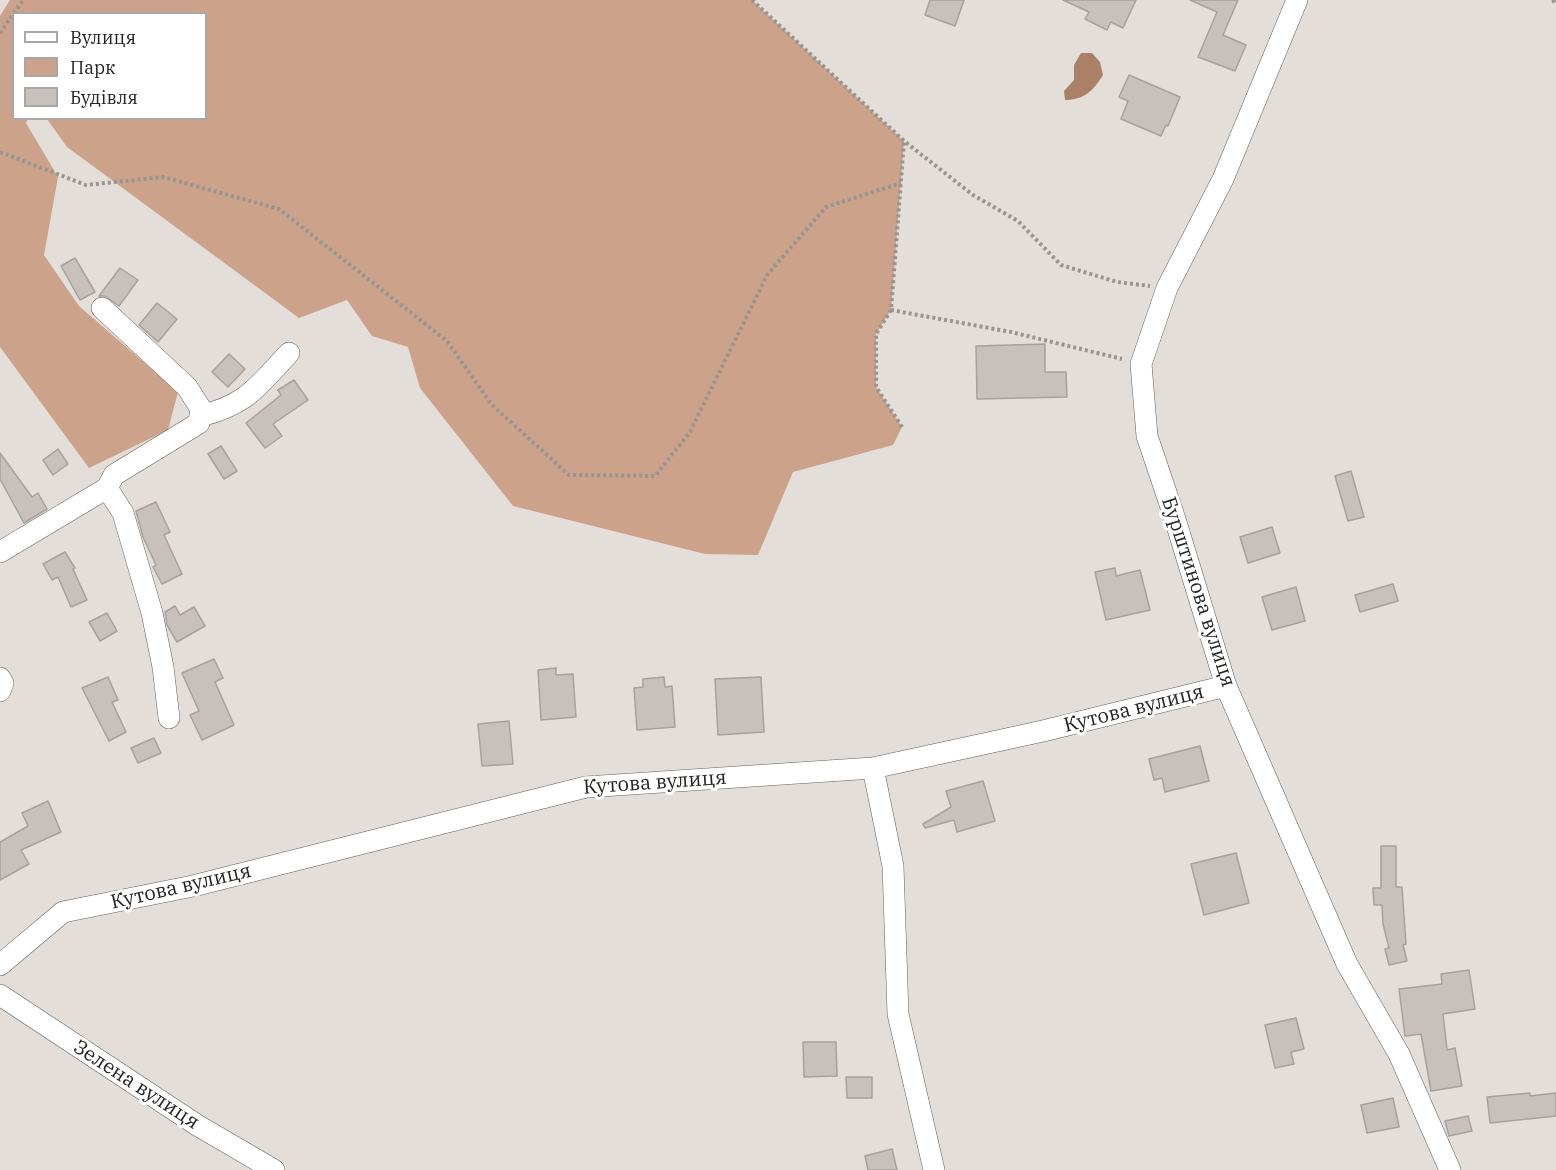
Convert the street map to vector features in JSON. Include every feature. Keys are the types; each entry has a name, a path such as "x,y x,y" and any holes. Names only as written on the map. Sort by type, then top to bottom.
{"street":[{"name":"Бурштинова вулиця","path":"1297,0 1223,179 1167,288 1141,364 1147,436 1226,686 1347,964 1400,1054 1450,1170"},
{"path":"0,552 107,488 114,476 200,423 201,409 187,387 102,308"},
{"path":"200,416 223,411 249,396 289,353"},
{"path":"107,488 123,513 152,613 163,667 169,718"},
{"path":"0,678 3,682 0,691"},
{"name":"Кутова вулиця","path":"0,965 63,912 193,886 586,787 873,768 1043,731 1226,686"},
{"path":"873,768 893,866 898,1014 934,1170"},
{"name":"Зелена вулиця","path":"0,995 197,1125 274,1170"}],"path":[{"path":"752,0 904,141 973,195 1018,221 1061,265 1118,282 1167,288"},
{"path":"1553,0 1556,5"},
{"path":"0,33 12,16"},
{"path":"902,427 876,387 876,334 891,310 904,141"},
{"path":"0,153 86,185 163,177 279,209 447,341 491,404 569,475 655,476 690,432 767,275 826,207 900,183"},
{"path":"891,310 1011,332 1141,364"}],"green space":[{"path":"10,0 752,0 904,141 891,310 876,334 876,387 902,427 893,445 793,472 758,555 705,554 513,506 420,388 408,347 372,336 347,300 299,318 67,147 48,120 207,120 207,12 12,12 12,120 28,120 26,123 58,177 44,255 79,306 178,392 168,430 89,468 0,347 0,16"}],"shaded area":[{"path":"1081,53 1092,53 1100,62 1103,75 1087,94 1072,100 1065,100 1064,91 1074,80 1074,65"}],"building":[{"path":"930,0 964,0 955,26 925,15"},
{"path":"1063,0 1136,0 1123,28 1111,22 1107,30 1085,19 1089,12"},
{"path":"1190,0 1238,0 1223,35 1246,45 1235,71 1198,57 1217,12"},
{"path":"1129,75 1180,97 1168,126 1166,125 1161,136 1121,119 1128,101 1119,97"},
{"path":"75,258 95,292 80,300 61,266"},
{"path":"120,268 138,280 119,306 105,296 99,296"},
{"path":"157,303 177,319 158,342 139,325"},
{"path":"1045,344 1045,372 1066,372 1067,397 977,399 976,346"},
{"path":"229,354 245,369 228,387 212,372"},
{"path":"294,380 308,400 273,424 282,436 265,448 246,423 281,395 278,390"},
{"path":"221,446 237,471 224,479 208,454"},
{"path":"58,449 68,464 53,475 43,460"},
{"path":"0,453 32,497 38,493 47,509 24,523 0,479"},
{"path":"1351,471 1364,517 1348,521 1335,476"},
{"path":"156,502 170,532 164,535 182,574 162,584 153,567 156,565 143,537 136,511"},
{"path":"1272,527 1280,553 1248,563 1240,537"},
{"path":"65,552 75,568 73,569 87,600 71,607 58,577 52,580 43,564"},
{"path":"1115,568 1116,576 1140,570 1150,610 1106,620 1095,572"},
{"path":"1393,584 1398,601 1360,612 1355,595"},
{"path":"1296,587 1305,621 1272,630 1262,597"},
{"path":"175,606 180,615 194,607 205,626 177,642 167,625 165,612"},
{"path":"107,613 117,631 100,641 89,622"},
{"path":"214,659 223,678 215,682 234,725 202,740 190,715 199,711 182,673"},
{"path":"556,668 556,675 573,674 576,717 541,720 538,670"},
{"path":"108,677 118,700 112,702 126,732 109,741 82,688"},
{"path":"664,677 665,687 672,686 675,727 637,730 634,688 643,687 643,679"},
{"path":"761,677 764,732 718,735 715,679"},
{"path":"509,721 513,764 482,766 478,724"},
{"path":"154,738 161,753 138,763 131,748"},
{"path":"1200,746 1209,781 1165,792 1162,778 1154,780 1149,759"},
{"path":"983,781 995,821 957,832 954,820 925,828 923,824 951,807 946,791"},
{"path":"48,801 61,832 21,850 29,864 0,880 0,842 28,826 22,813"},
{"path":"1381,846 1396,846 1396,887 1402,887 1406,944 1403,945 1407,961 1389,965 1385,949 1389,948 1383,924 1382,905 1374,905 1373,888 1381,888"},
{"path":"1236,853 1249,903 1204,915 1191,864"},
{"path":"1469,970 1475,1009 1443,1014 1447,1050 1455,1048 1462,1086 1431,1091 1421,1034 1405,1036 1399,989 1442,984 1441,974"},
{"path":"1296,1018 1304,1049 1291,1052 1294,1064 1275,1068 1265,1025"},
{"path":"803,1042 836,1042 837,1076 804,1077"},
{"path":"846,1077 872,1077 872,1098 847,1098"},
{"path":"1530,1093 1530,1096 1556,1093 1556,1116 1490,1123 1487,1097"},
{"path":"1393,1098 1399,1127 1367,1133 1361,1105"},
{"path":"1468,1116 1472,1131 1449,1136 1445,1121"},
{"path":"892,1149 897,1170 868,1170 865,1156"}]}
